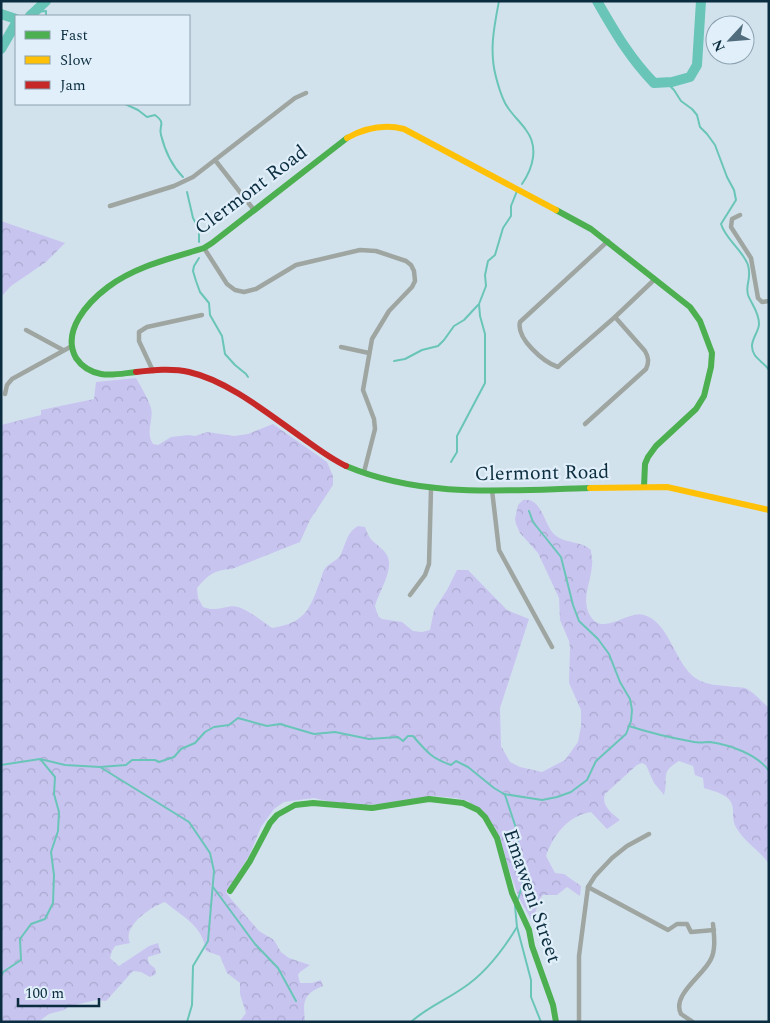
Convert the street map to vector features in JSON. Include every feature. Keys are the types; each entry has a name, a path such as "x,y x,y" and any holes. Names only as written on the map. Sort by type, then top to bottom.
{"street":[{"path":"110,206 184,182 295,98 306,93"},
{"name":"Clermont Road","path":"644,487 645,464 648,457 656,446 701,403 706,389 712,360 710,345 695,314 684,302 608,241 581,223 406,129 388,125 366,129 348,137 204,248 134,270 104,288 74,326 72,346 76,357 81,364 96,373 176,370 190,372 221,384 328,456 364,472 431,489 457,491 667,487 769,510"},
{"path":"215,160 254,210"},
{"path":"740,215 732,219 731,227 751,258 758,298 762,302 769,301"},
{"path":"608,241 522,318 519,328 522,336 544,361 558,367 655,279"},
{"path":"204,248 227,284 235,290 244,292 256,289 296,265 360,250 371,249 406,261 411,265 415,281 412,287 389,311 372,338 363,390 374,419 375,429 364,472"},
{"path":"153,371 139,341 138,332 147,327 202,315"},
{"path":"585,424 646,369 648,363 645,351 615,317"},
{"path":"26,330 63,350"},
{"path":"5,394 7,385 12,379 72,346"},
{"path":"341,347 369,353"},
{"path":"410,595 425,575 429,564 431,489"},
{"path":"492,490 499,550 552,647"},
{"name":"Emaweni Street","path":"230,891 250,861 270,822 277,815 295,805 313,802 372,808 429,799 463,803 478,810 485,818 501,850 514,898 520,907 529,930 532,946 553,1005 556,1022"},
{"path":"578,1022 579,956 588,887 595,876 612,858 627,846 649,834"},
{"path":"588,887 668,930 680,924 687,924 691,932 713,927 712,959 682,997 678,1007 681,1014 693,1022"}],"green space":[{"path":"1,221 65,243 46,262 11,286 1,297"},
{"path":"136,378 151,408 150,435 153,444 158,445 171,437 195,436 207,432 234,436 248,434 273,424 327,462 333,476 333,485 310,520 300,542 232,569 212,574 197,588 198,598 203,607 219,609 238,607 272,628 291,623 308,609 324,570 340,556 349,535 358,526 365,527 371,539 388,557 389,563 386,578 375,606 378,616 382,619 402,622 413,631 422,632 430,630 434,610 457,570 468,570 507,610 529,619 500,708 501,746 510,762 520,767 542,772 565,760 578,742 581,710 569,683 570,648 560,620 559,598 538,553 520,533 516,524 515,519 518,505 523,500 529,500 534,503 539,507 555,535 563,540 582,545 591,550 592,563 586,605 591,617 596,622 602,624 609,623 638,614 653,619 666,633 681,662 694,677 708,684 745,688 769,708 769,864 737,829 730,801 723,795 704,788 703,778 695,775 693,766 679,761 667,772 664,795 654,783 646,765 642,763 637,765 605,794 606,806 620,820 607,829 591,812 576,817 563,827 553,841 546,856 555,873 564,874 581,886 580,896 567,887 557,895 543,895 532,921 519,898 497,835 484,812 468,801 433,796 393,803 365,805 340,804 314,798 284,802 274,809 261,827 249,856 226,892 259,931 274,940 281,952 289,958 310,965 298,975 300,983 312,983 321,980 323,986 311,992 306,999 304,1009 305,1022 239,1022 246,1013 240,994 240,983 227,973 220,956 206,951 201,935 196,928 165,902 152,908 139,918 130,931 130,943 115,946 110,958 119,966 149,946 158,943 161,953 148,957 150,964 155,968 156,974 150,977 141,972 133,971 106,1001 97,1000 70,1006 64,1010 49,1014 38,1022 1,1022 1,425 41,415 41,410 94,399 96,382"}],"waterway":[{"path":"31,15 46,1"},
{"path":"499,1 493,48 496,77 505,103 530,137 533,150 532,164 522,184"},
{"path":"597,1 616,34 654,83 672,82 690,77 697,65 701,1"},
{"path":"35,12 46,11 46,15"},
{"path":"1,14 15,19"},
{"path":"1,49 15,25"},
{"path":"666,82 681,101 697,115 700,127 715,145 734,190 736,200 721,224 726,235 742,254 748,265 748,295 759,320 758,329 752,343 752,350 769,370"},
{"path":"127,105 147,117 155,115 161,121 160,132 167,152 175,168 183,177"},
{"path":"451,462 457,452 457,436 485,383 485,334 479,304 486,286 485,275 488,261 495,255 503,228 511,216 511,206 517,191"},
{"path":"187,192 193,218 199,229 199,242"},
{"path":"199,258 193,271 200,292 209,303 210,315 222,336 225,354 248,377"},
{"path":"394,361 405,359 422,350 438,346 454,326 464,320 478,305"},
{"path":"1,765 40,759 65,765 100,767 126,765 132,760 155,760 159,762 174,757 181,749 195,743 205,732 214,727 229,725 238,718 267,726 280,724 314,734 335,732 369,739 398,737 403,741 408,736 413,736 434,757 451,765 456,761 468,767 504,794 542,800 571,792 587,780 596,761 626,734 631,721 632,710 630,699 620,682 609,654 598,639 579,621 561,557 533,522 529,511"},
{"path":"629,726 678,739 726,745 750,755 769,771"},
{"path":"1,976 3,972 21,960 20,939 31,924 45,919 53,903 54,875 51,852 58,831 59,812 54,794 55,777 41,760"},
{"path":"100,767 189,822 210,853 214,871 208,941 193,966 192,1005 187,1022"},
{"path":"505,795 517,831 519,859 523,873 523,883 518,899"},
{"path":"213,887 255,944 278,968 296,1001"},
{"path":"515,906 517,927 531,980 531,997 541,1022"},
{"path":"411,1022 423,1012 463,988 487,968 517,927"}],"traffic: fast":[{"path":"136,372 114,375 101,374 87,369 76,358 72,348 74,328 92,301 108,287 130,273 154,263 204,248 212,243 347,138"},
{"path":"556,210 591,229 690,307 700,321 712,353 711,367 704,396 696,409 656,446 648,457 645,464 644,487"},
{"path":"346,466 375,477 405,484 436,488 497,491 590,488"},
{"path":"230,891 250,861 270,823 277,815 295,805 313,803 372,808 429,799 463,803 478,810 485,817 497,838 512,893 529,930 532,946 553,1005 556,1022"}],"traffic: slow":[{"path":"347,138 375,128 404,129 556,210"},
{"path":"590,488 667,487 769,510"}],"traffic: jam":[{"path":"136,372 176,370 189,372 219,383 249,400 325,454 346,466"}]}
